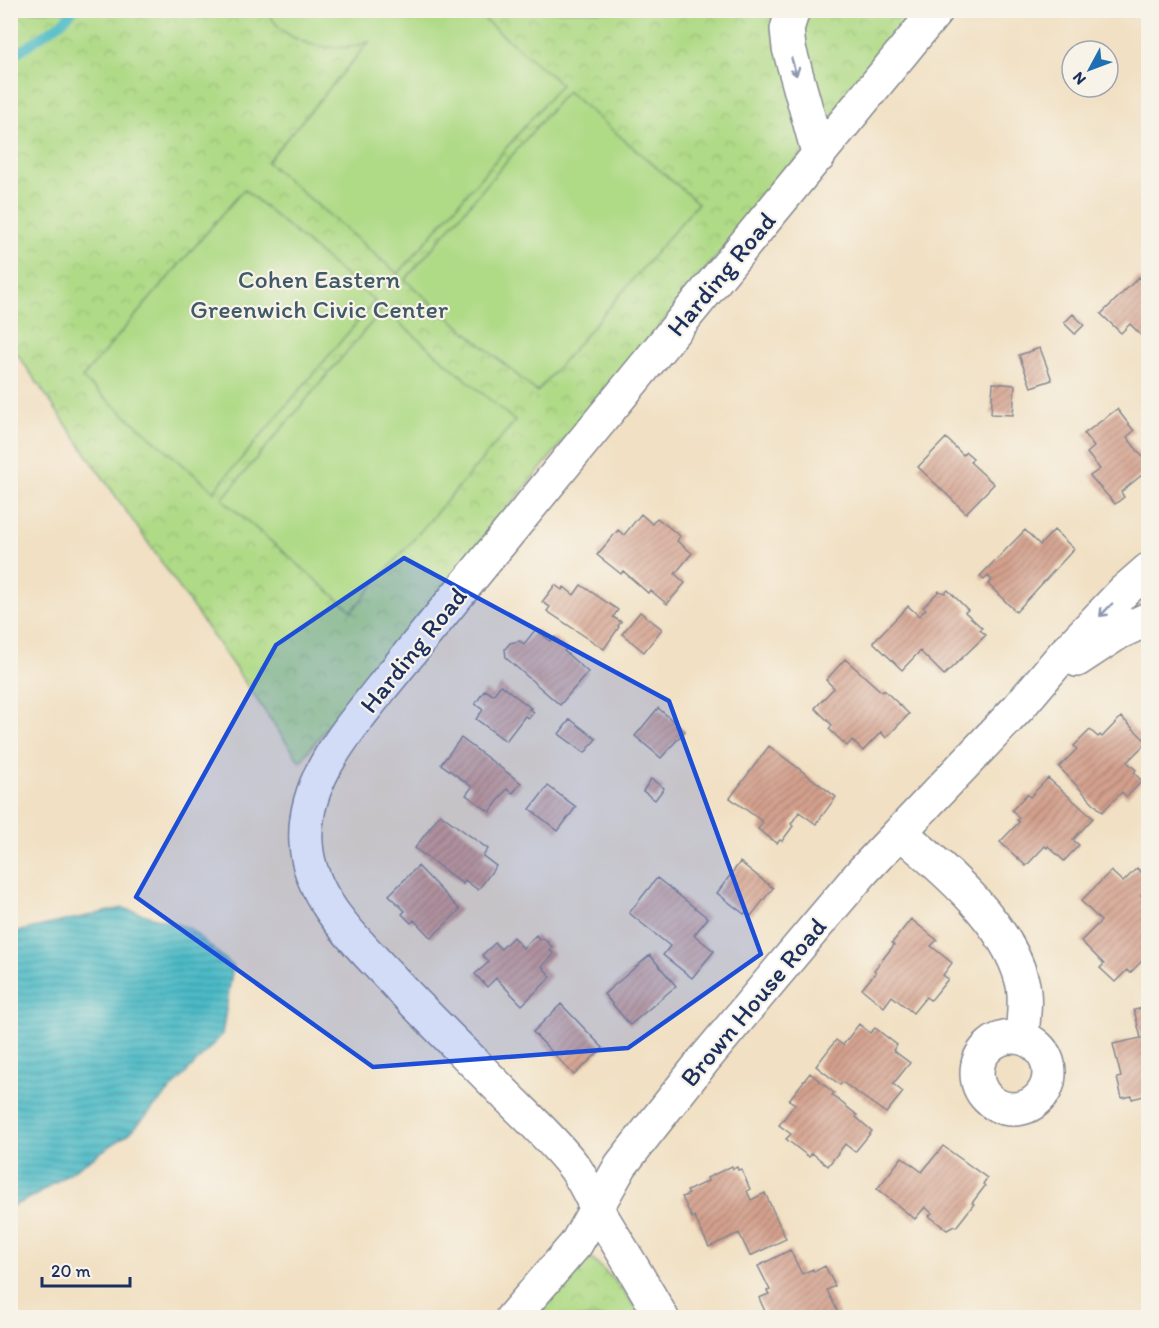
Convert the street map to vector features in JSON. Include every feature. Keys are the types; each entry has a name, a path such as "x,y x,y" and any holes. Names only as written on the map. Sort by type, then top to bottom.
{"street":[{"path":"793,10 787,29 789,48 819,156"},
{"name":"Harding Road","path":"662,1317 575,1168 539,1128 405,993 338,920 322,895 312,873 306,845 308,813 312,796 323,770 382,687 937,10"},
{"name":"Brown House Road","path":"512,1317 576,1244 621,1165 703,1061 863,871 1019,707 1063,655 1124,591 1149,570"},
{"name":"Brown House Road","path":"1019,707 1073,663 1118,633 1149,619"},
{"path":"900,832 948,874 997,930 1023,982 1022,1037"}],"highlighted area":[{"path":"404,558 669,701 761,954 628,1048 373,1067 136,897 276,645"}],"green space":[{"name":"Cohen Eastern Greenwich Civic Center","path":"10,11 916,11 789,170 345,704 300,762 11,345"},
{"path":"266,11 474,11 561,84 398,274 267,162 369,42 335,48 312,45 290,36"},
{"path":"567,91 698,203 537,392 405,280"},
{"path":"244,189 375,301 214,491 82,378"},
{"path":"383,309 515,421 352,611 222,499"},
{"path":"576,1244 615,1281 645,1318 511,1318"}],"water":[{"path":"123,908 189,928 233,966 222,1035 130,1133 36,1195 11,1207 11,933"}],"building":[{"path":"1139,277 1148,287 1148,337 1146,340 1130,324 1121,333 1101,314"},
{"path":"1073,314 1084,325 1075,334 1064,323"},
{"path":"1040,348 1052,380 1031,387 1019,355"},
{"path":"993,383 1015,385 1013,415 991,414"},
{"path":"1117,409 1134,431 1127,437 1148,464 1148,470 1121,492 1124,497 1115,504 1090,476 1100,469 1087,453 1094,447 1084,434"},
{"path":"946,438 963,455 966,452 973,458 970,462 994,484 966,513 918,467"},
{"path":"641,514 652,524 657,518 680,536 677,541 692,553 675,574 685,583 667,604 650,590 648,593 623,571 621,574 597,555 618,530 624,535"},
{"path":"1025,530 1040,545 1054,530 1074,549 1016,612 988,584 992,580 988,576 984,580 980,576"},
{"path":"555,585 562,590 564,587 574,595 581,585 618,610 613,617 621,622 604,649 547,611 550,607 542,602"},
{"path":"948,590 968,610 965,612 986,635 944,675 920,651 902,670 873,642 908,606 919,616 926,609 923,607 939,591 945,593"},
{"path":"640,612 662,629 644,652 622,634"},
{"path":"536,629 550,641 555,637 567,648 564,651 588,672 560,705 506,658 505,649 510,643 520,641 524,644"},
{"path":"845,659 882,692 884,690 909,714 886,738 881,732 863,751 852,740 847,746 829,729 832,725 815,708 834,688 826,680"},
{"path":"501,685 534,712 529,718 525,716 506,741 476,719 483,710 475,704 485,690 493,695"},
{"path":"658,708 685,731 661,758 635,736"},
{"path":"1121,717 1147,742 1127,762 1136,770 1134,773 1142,781 1127,797 1122,792 1102,812 1059,767 1077,749 1074,746 1090,730 1098,737 1100,735 1102,737"},
{"path":"570,719 596,739 585,753 559,734"},
{"path":"461,738 521,783 513,793 507,789 490,812 466,795 472,787 441,764"},
{"path":"769,746 836,797 816,824 799,812 791,824 793,826 782,841 777,843 758,829 763,822 730,798"},
{"path":"1048,778 1093,818 1073,840 1079,845 1064,861 1048,846 1047,848 1045,846 1026,866 1000,842 1019,822 1017,820 1019,818 1012,810 1027,794 1030,797"},
{"path":"651,779 664,788 655,800 643,791"},
{"path":"548,786 576,807 558,831 530,809"},
{"path":"440,814 488,849 483,856 496,866 478,890 465,880 463,884 415,848"},
{"path":"740,862 773,888 751,916 746,912 744,914 717,893"},
{"path":"418,866 460,910 431,938 414,920 411,923 402,914 405,911 389,895"},
{"path":"1137,868 1148,879 1148,887 1141,895 1148,903 1148,955 1130,973 1127,970 1115,982 1100,968 1104,964 1081,941 1101,921 1081,901 1111,871 1123,882"},
{"path":"657,878 708,918 694,935 714,951 692,978 663,955 670,946 629,913"},
{"path":"911,919 937,940 931,946 952,963 943,975 948,979 932,999 926,997 913,1013 892,996 884,1007 862,989 894,945 892,943"},
{"path":"536,935 552,947 549,949 554,954 542,966 551,977 522,1005 496,978 487,987 475,974 489,962 482,955 495,943 501,949 513,937 523,948"},
{"path":"650,955 676,986 630,1025 604,994"},
{"path":"561,1004 603,1048 574,1075 533,1032"},
{"path":"1148,1007 1148,1095 1132,1099 1132,1096 1122,1098 1117,1078 1121,1077 1113,1044 1141,1038 1134,1010"},
{"path":"859,1024 870,1033 875,1028 897,1045 893,1050 910,1063 893,1084 903,1092 886,1113 842,1082 840,1085 816,1066 836,1040 843,1045"},
{"path":"810,1073 872,1131 855,1152 845,1144 828,1166 812,1153 809,1157 786,1139 791,1134 779,1125 795,1104 789,1100"},
{"path":"943,1146 987,1178 983,1184 985,1186 972,1203 974,1204 956,1227 947,1230 929,1216 932,1213 925,1207 915,1219 877,1189 902,1157 922,1172"},
{"path":"732,1166 733,1169 737,1167 738,1170 741,1169 750,1189 747,1191 751,1200 765,1193 786,1239 750,1256 739,1233 709,1247 682,1197 689,1194 687,1191 708,1181 707,1178"},
{"path":"790,1250 802,1274 813,1269 814,1272 825,1266 835,1286 827,1290 839,1314 831,1318 768,1318 759,1298 769,1294 767,1291 770,1290 758,1266"}],"waterway":[{"path":"10,58 61,23 74,10"}]}
